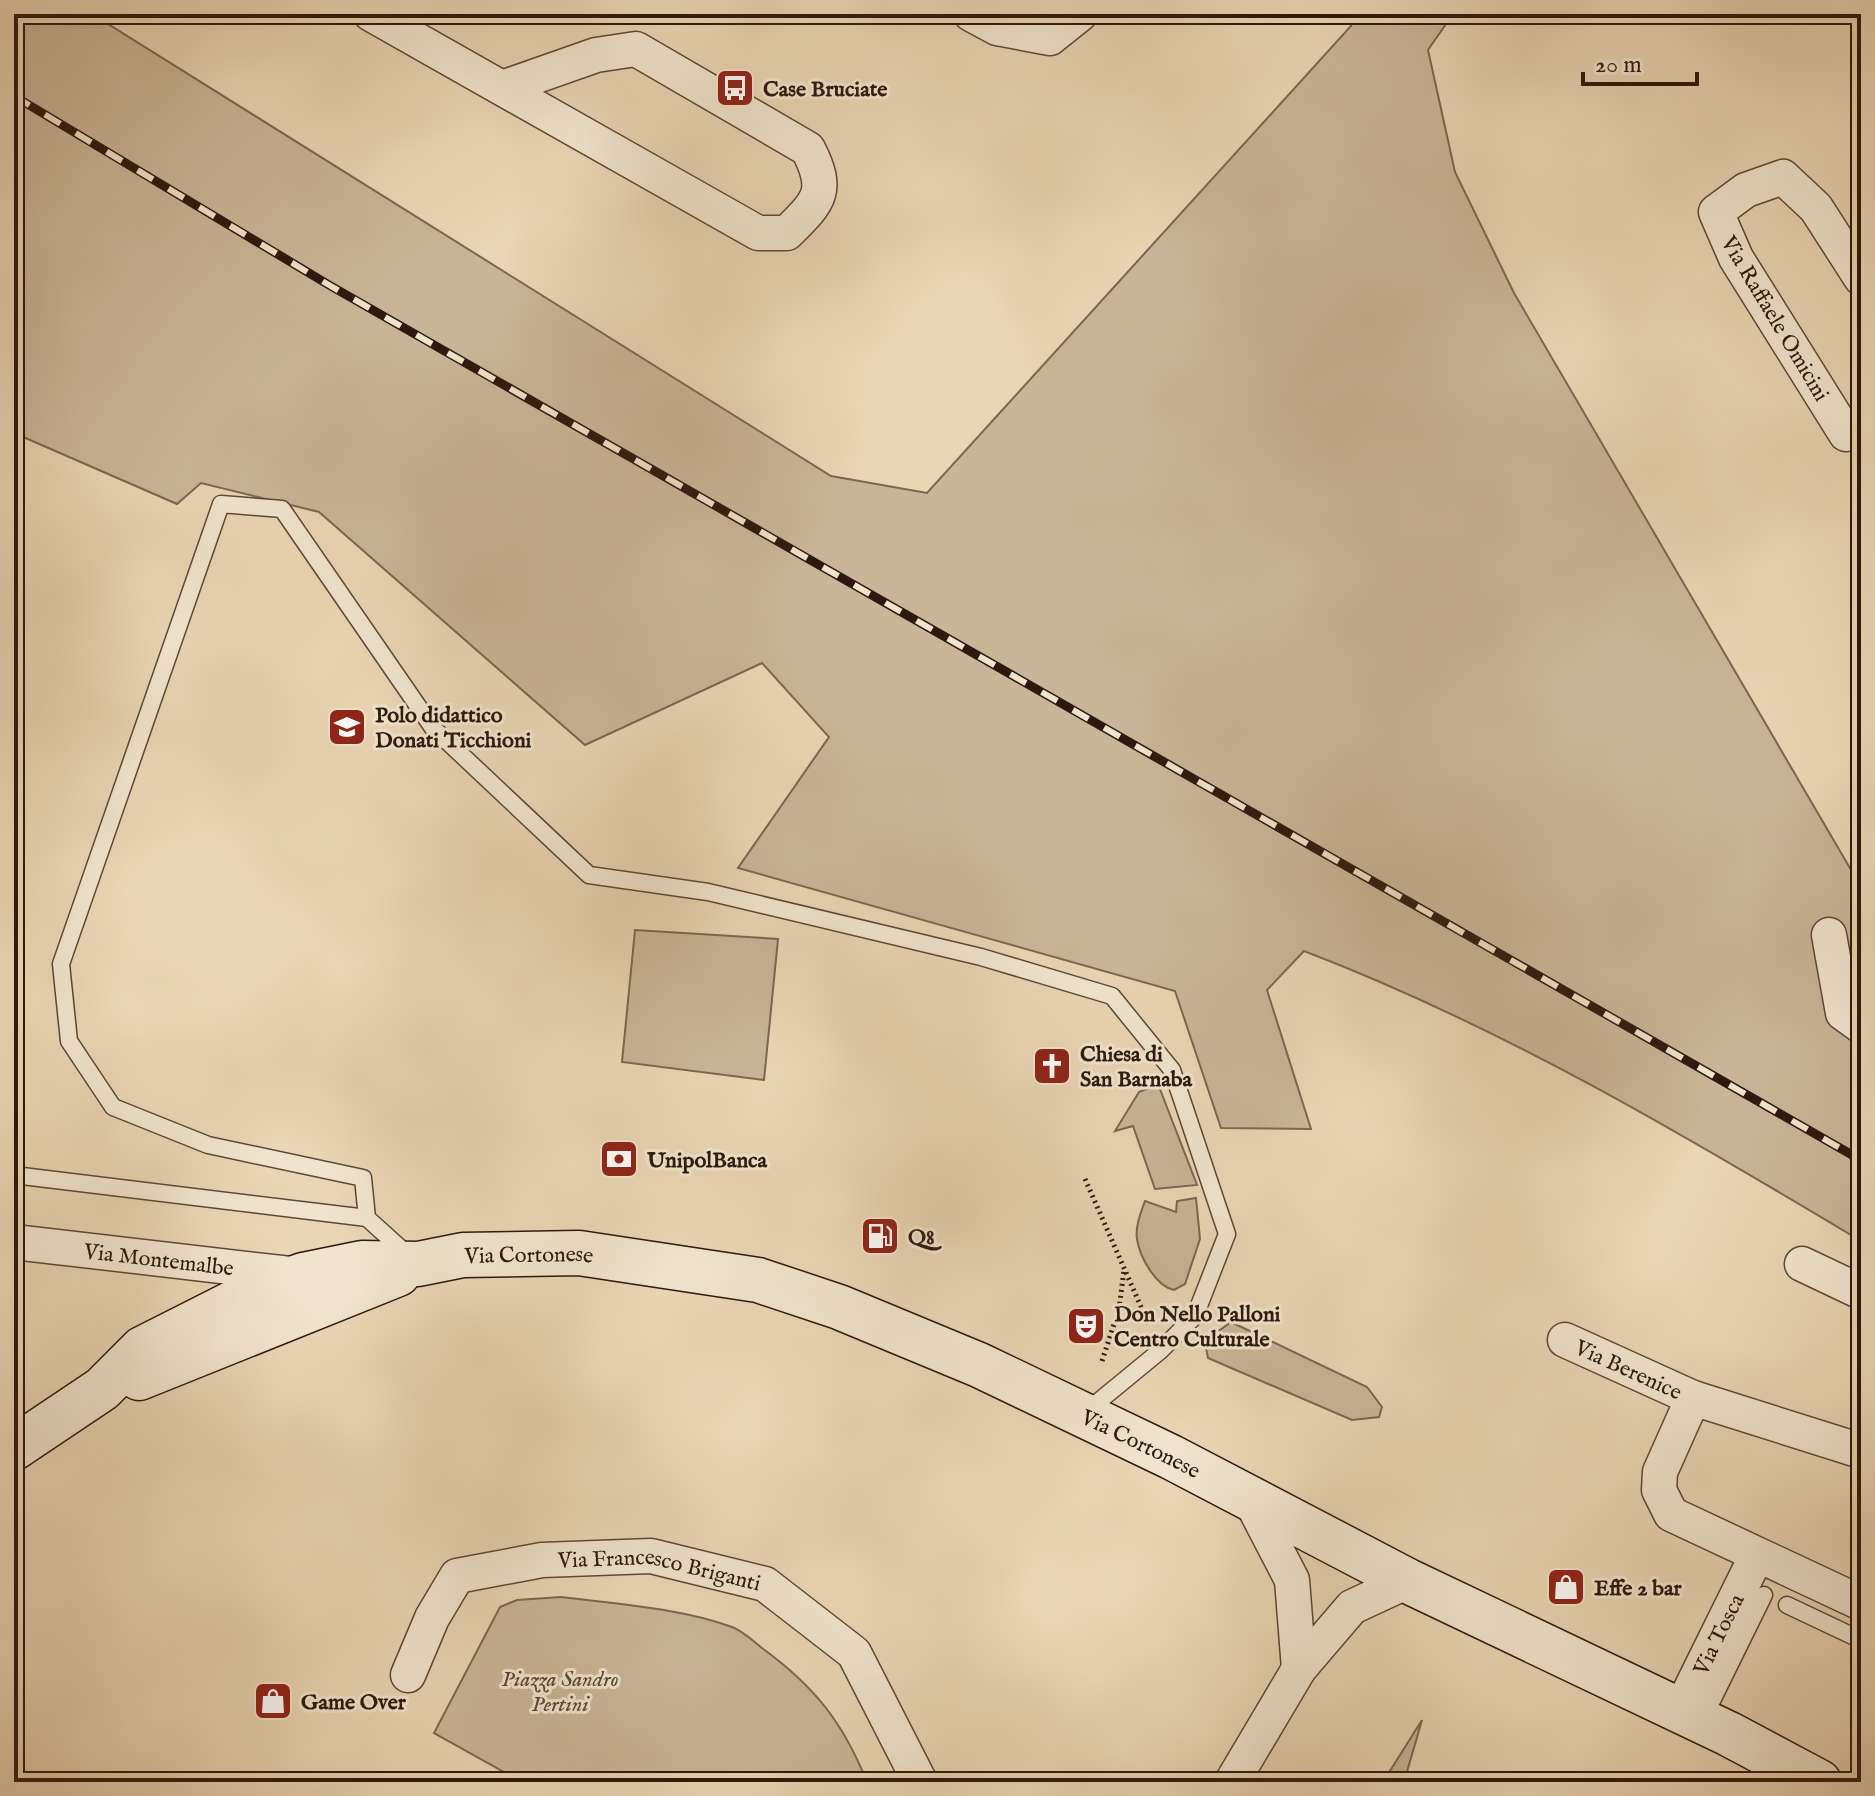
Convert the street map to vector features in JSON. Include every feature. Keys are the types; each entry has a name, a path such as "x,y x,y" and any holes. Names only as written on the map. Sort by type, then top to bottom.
{"main road":[{"name":"Via Cortonese","path":"14,1448 102,1389 142,1349 245,1297 303,1275 362,1263 418,1264 463,1255 579,1253 758,1280 839,1307 1083,1415 1408,1581 1819,1782"},
{"name":"Via Cortonese","path":"102,1389 168,1368 360,1292 418,1264"}],"street":[{"path":"371,14 758,233 787,233 816,204 822,176 808,149 636,49 596,55 502,88"},
{"path":"971,14 997,28 1050,38 1080,14"},
{"name":"Via Raffaele Omicini","path":"1846,434 1736,258 1716,212 1746,190 1783,177 1816,208 1861,278"},
{"path":"1829,935 1843,1013 1861,1026"},
{"name":"Via Montemalbe","path":"14,1242 303,1275"},
{"path":"1802,1264 1861,1292"},
{"name":"Via Berenice","path":"1565,1340 1693,1398 1861,1451"},
{"name":"Via Berenice","path":"1693,1398 1660,1472 1659,1490 1671,1514 1757,1555"},
{"path":"1251,1501 1292,1580 1299,1669"},
{"path":"1757,1555 1861,1603"},
{"name":"Via Tosca","path":"1690,1717 1757,1555"},
{"name":"Via Francesco Briganti","path":"408,1675 432,1618 457,1576 542,1560 651,1556 765,1584 854,1653 920,1782"},
{"path":"1232,1782 1299,1669 1352,1607 1408,1581"}],"lane":[{"path":"367,1218 363,1178 208,1145 113,1107 69,1041 61,964 221,504 282,509 433,728 589,875 708,892 981,957 1112,996 1172,1070 1227,1234 1195,1316 1160,1351 1083,1415"},
{"path":"14,1175 367,1218 418,1264"},
{"path":"1690,1717 1764,1595"},
{"path":"1787,1605 1861,1640"}],"path":[{"path":"1085,1179 1160,1351"},
{"path":"1083,1415 1119,1309 1124,1269"}],"green space":[{"path":"14,14 92,14 831,476 927,493 1351,26 1349,14 1453,14 1428,50 1455,172 1514,293 1861,887 1861,1241 1726,1161 1519,1047 1304,951 1267,990 1311,1129 1221,1128 1175,991 738,868 829,737 762,663 585,745 319,512 201,483 177,504 14,433"},
{"path":"635,930 778,939 764,1080 622,1062"},
{"path":"1158,1084 1197,1185 1155,1189 1133,1126 1115,1131 1139,1092"},
{"path":"1196,1198 1200,1239 1185,1284 1174,1290 1161,1283 1145,1262 1137,1239 1139,1220 1145,1201 1176,1212 1177,1201"},
{"path":"1231,1322 1367,1387 1382,1407 1379,1417 1352,1420 1208,1358 1206,1348 1216,1333"},
{"name":"Piazza Sandro Pertini","path":"561,1597 669,1611 740,1631 812,1691 848,1741 867,1782 522,1782 434,1733 500,1607 517,1600"},
{"path":"1422,1720 1404,1782 1383,1782"}],"railway":[{"path":"14,96 329,285 1861,1160"}],"place":[{"name":"Case Bruciate","path":"735,88"},
{"name":"Polo didattico Donati Ticchioni","path":"347,727"},
{"name":"Chiesa di San Barnaba","path":"1052,1066"},
{"name":"UnipolBanca","path":"619,1159"},
{"name":"Q8","path":"880,1236"},
{"name":"Don Nello Palloni Centro Culturale","path":"1086,1326"},
{"name":"Effe 2 bar","path":"1566,1587"},
{"name":"Game Over","path":"273,1701"}]}
